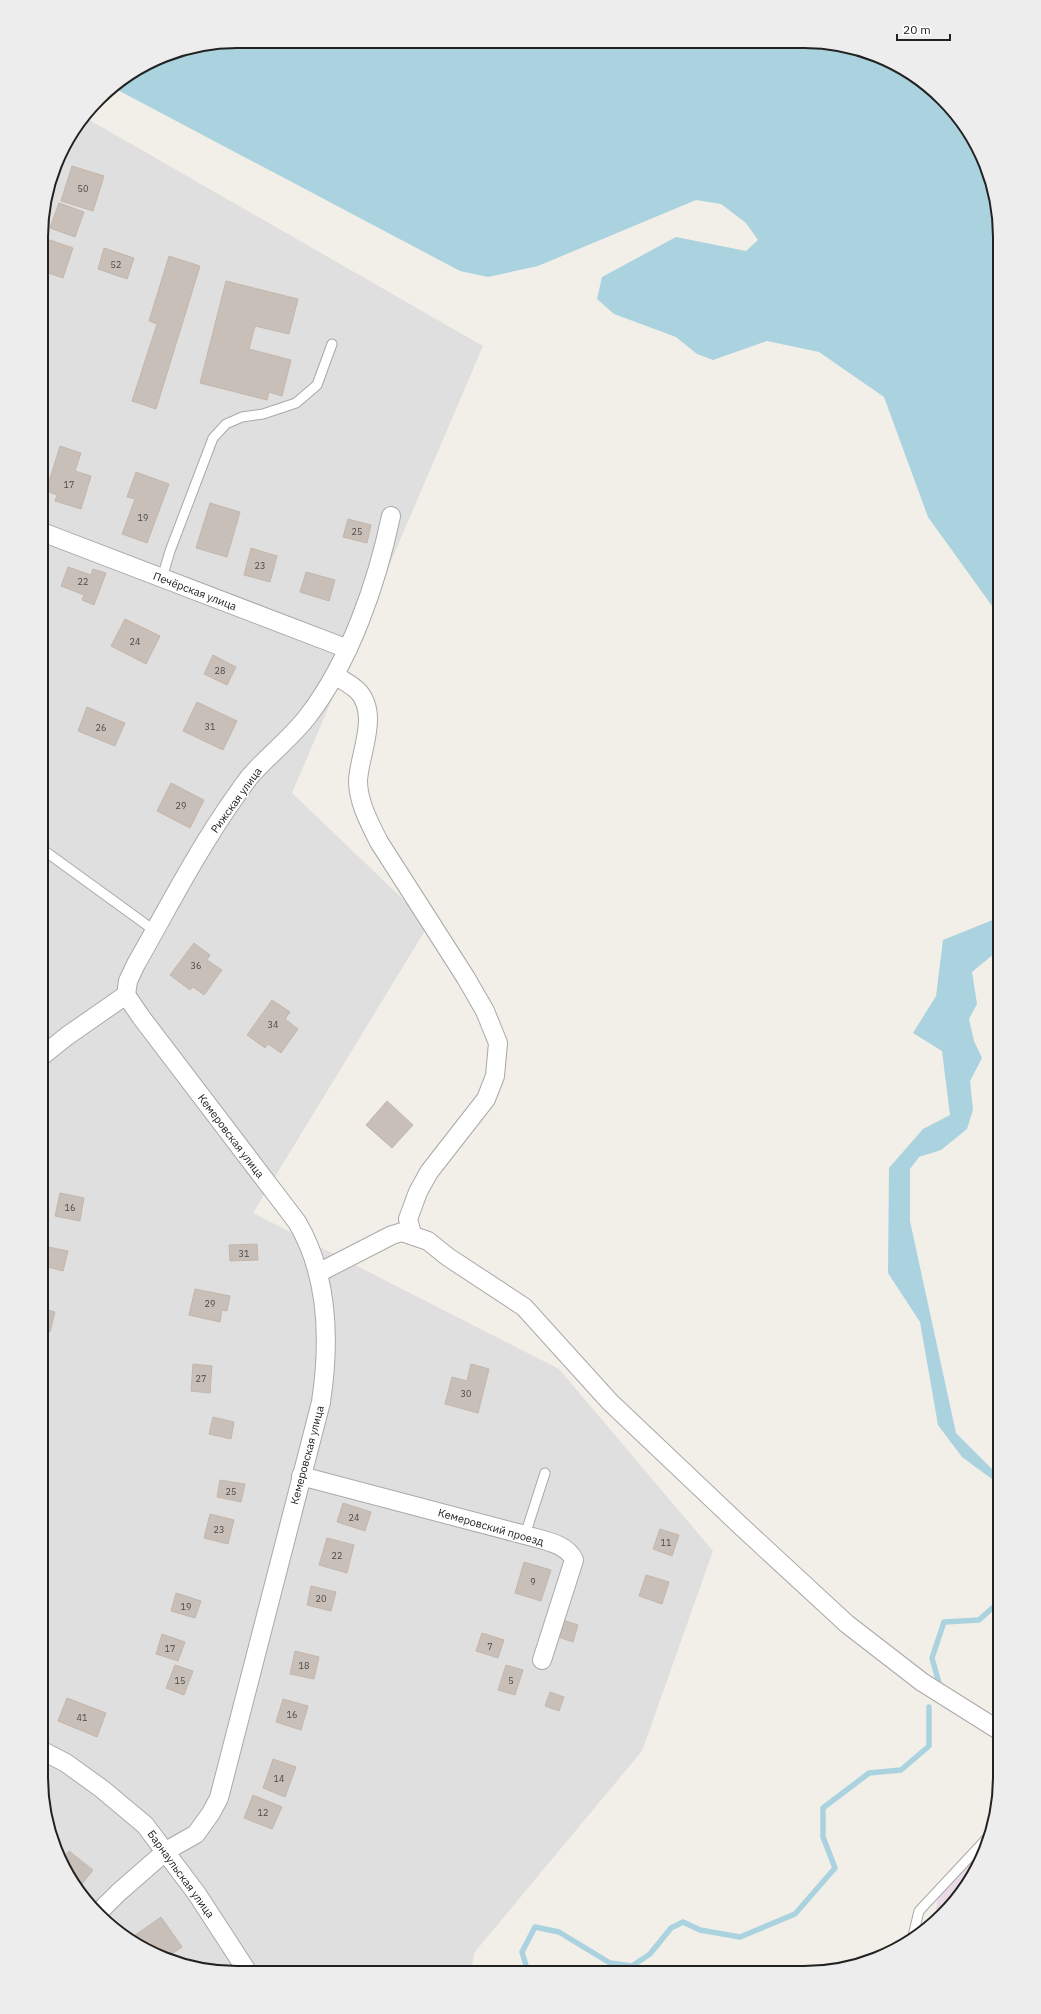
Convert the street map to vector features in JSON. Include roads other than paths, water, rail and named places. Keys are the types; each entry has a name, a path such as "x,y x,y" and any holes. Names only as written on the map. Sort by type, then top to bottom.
{"street":[{"name":"Рижская улица","path":"126,995 128,981 209,836 253,772 285,743 308,716 335,675 348,649 375,576 391,516"},
{"name":"Печёрская улица","path":"48,534 348,649"},
{"path":"335,675 358,692 366,707 367,724 358,783 367,819 379,842 466,978 485,1011 498,1043 495,1076 486,1099 429,1172 418,1192 408,1219 412,1234"},
{"path":"48,1051 67,1036 126,995"},
{"name":"Кемеровская улица","path":"102,1909 118,1892 166,1851 196,1834 211,1813 219,1798 321,1402 325,1373 326,1342 322,1287 306,1237 297,1222 141,1018 126,995"},
{"path":"318,1273 392,1234 402,1232 412,1234 428,1241 448,1257 524,1307 610,1402 847,1624 922,1682 993,1727"},
{"name":"Кемеровский проезд","path":"301,1476 526,1535 560,1546 571,1553 574,1560 542,1660"},
{"name":"Барнаульская улица","path":"48,1754 66,1763 102,1789 145,1825 197,1894 244,1966"}],"lane":[{"path":"162,578 170,551 213,438 226,424 242,417 263,414 296,403 317,385 332,344"},
{"path":"48,853 155,931"},
{"path":"526,1535 545,1473"},
{"path":"914,1930 919,1911 980,1845"}],"water":[{"path":"225,48 816,48 853,54 888,67 898,73 929,95 954,122 974,153 987,188 993,225 993,607 928,517 884,397 819,352 767,341 713,360 697,354 676,337 614,314 597,299 602,277 676,237 746,251 758,240 746,223 721,204 696,200 538,266 488,277 460,271 118,90 142,73 165,62 188,54"},
{"path":"993,920 993,955 972,972 977,1004 969,1019 974,1041 982,1058 970,1081 973,1110 967,1129 941,1150 919,1157 910,1169 910,1221 956,1433 993,1470 993,1480 962,1457 938,1425 920,1322 888,1273 889,1168 923,1129 950,1115 942,1051 913,1033 936,996 943,940"}],"waterway":[{"path":"939,1683 932,1658 944,1622 979,1620 993,1607"},
{"path":"632,1966 650,1954 671,1928 683,1922 700,1930 740,1937 795,1914 835,1868 823,1837 823,1808 869,1773 901,1770 929,1746 929,1707"},
{"path":"526,1966 522,1952 535,1927 559,1932 610,1963 632,1966"}]}
